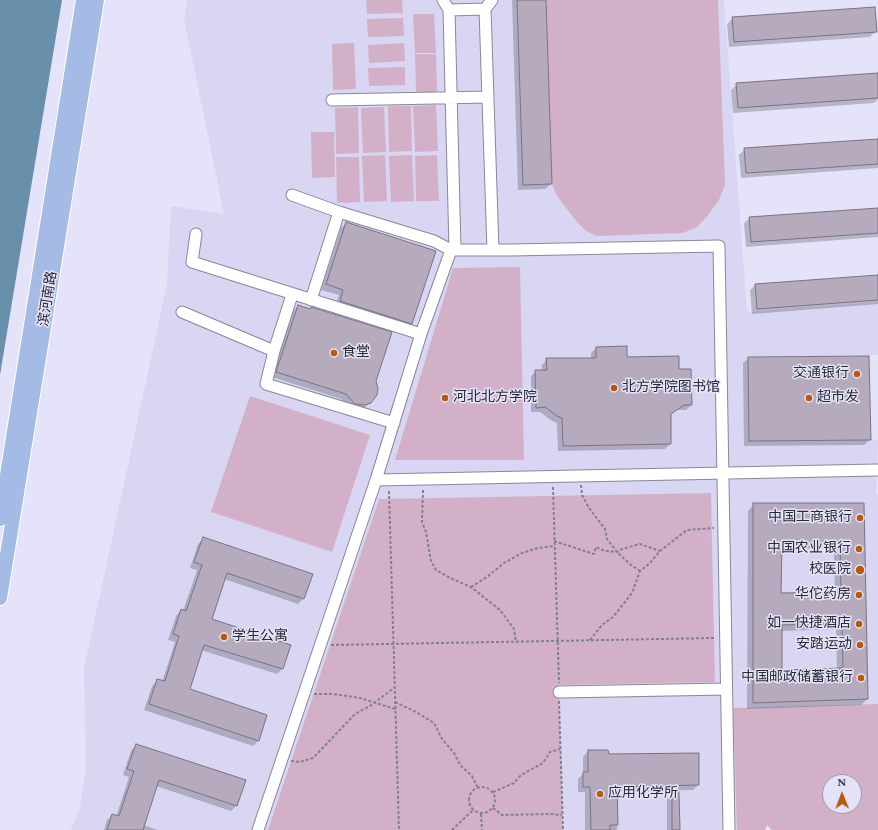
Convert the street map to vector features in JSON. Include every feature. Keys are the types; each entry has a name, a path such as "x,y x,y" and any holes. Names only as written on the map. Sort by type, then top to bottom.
{"main road":[{"name":"滨河南路","path":"0,519 83,0"},
{"name":"滨河南路","path":"0,598 97,0"}],"lane":[{"path":"258,830 376,480 421,334 453,250 449,10 443,0"},
{"path":"492,0 485,9 493,250"},
{"path":"449,10 485,9"},
{"path":"332,100 488,97"},
{"path":"292,195 339,212 434,240 453,250 719,246 729,830"},
{"path":"310,300 339,212"},
{"path":"196,234 192,262 292,295 421,334"},
{"path":"292,295 274,351 266,384 394,423"},
{"path":"182,312 274,351"},
{"path":"376,480 878,470"},
{"path":"559,692 726,689"}],"path":[{"path":"553,476 563,830"},
{"path":"580,476 582,495 589,508 605,529 607,539 617,552 640,571"},
{"path":"423,479 422,522 426,532 431,561 436,570 450,578 472,587 500,610 514,629 516,642"},
{"path":"389,480 399,830"},
{"path":"590,640 602,625 614,617 632,592 640,571 649,564 660,551 687,530 724,528"},
{"path":"554,540 594,554 596,547 605,551 617,552 640,544 660,551"},
{"path":"472,587 504,563 522,553 538,548 555,546"},
{"path":"320,646 726,637"},
{"path":"282,759 300,762 313,758 355,714 370,706 394,688"},
{"path":"304,694 332,694 360,698 395,709"},
{"path":"395,702 434,723 442,739 454,752 460,765 472,776 478,788"},
{"path":"493,792 514,783 521,776 544,763 550,752 560,749"},
{"path":"478,788 486,788 493,792 496,801 493,808 486,813 481,814 470,807 469,798 474,790 478,788"},
{"path":"493,808 502,815 562,815"},
{"path":"452,830 473,810"},
{"path":"481,814 482,830"}],"shaded area":[{"path":"0,0 62,0 0,375"},
{"name":"河北北方学院","path":"187,0 724,0 747,312 878,302 878,355 748,357 749,441 878,440 876,494 878,494 878,830 772,830 767,825 765,830 71,830 80,808 86,769 84,669 167,284 171,206 224,214 184,19"},
{"path":"366,0 402,0 403,13 367,14"},
{"path":"546,0 718,0 725,185 719,200 697,227 683,233 596,236 585,230 577,222 557,196 552,184"},
{"path":"413,14 434,14 436,53 415,53"},
{"path":"403,18 404,36 368,37 367,19"},
{"path":"354,43 356,89 333,90 332,44"},
{"path":"404,43 405,61 369,63 368,45"},
{"path":"415,54 436,54 437,93 416,93"},
{"path":"405,67 405,85 369,86 368,68"},
{"path":"436,105 438,151 415,152 413,106"},
{"path":"388,106 411,106 412,151 389,152"},
{"path":"358,107 359,153 336,154 335,108"},
{"path":"384,107 386,152 363,153 361,108"},
{"path":"311,132 334,132 335,177 312,178"},
{"path":"385,155 387,201 364,202 362,156"},
{"path":"412,155 414,201 391,202 389,156"},
{"path":"437,155 439,201 416,201 415,156"},
{"path":"336,157 359,157 360,202 337,203"},
{"path":"520,267 524,460 395,460 453,268"},
{"path":"250,396 370,435 332,552 211,512"},
{"path":"711,493 715,682 559,685 563,830 268,830 379,499"},
{"path":"878,704 878,830 772,830 767,825 765,830 737,830 733,708"}],"building":[{"path":"517,0 546,0 552,184 523,185"},
{"path":"875,7 877,32 734,42 732,17"},
{"path":"878,73 878,98 738,108 736,83"},
{"path":"878,139 878,164 746,173 744,148"},
{"path":"878,208 878,233 751,242 749,217"},
{"path":"346,222 436,251 412,324 340,301 343,290 326,284"},
{"path":"878,275 878,300 757,309 755,284"},
{"name":"食堂","path":"298,305 310,309 311,307 392,332 376,381 378,389 377,395 371,403 365,405 355,404 346,394 276,372"},
{"path":"627,346 627,357 679,356 679,369 691,369 692,405 684,405 671,414 671,444 563,446 562,418 545,407 536,408 535,370 547,370 546,358 596,358 596,347"},
{"name":"超市发","path":"869,356 871,440 749,441 748,357"},
{"path":"753,503 864,503 868,699 753,703","holes":["840,542 841,592 781,593 782,543","842,624 843,668 782,670 782,625"]},
{"name":"学生公寓","path":"203,537 313,574 304,599 227,573 212,619 291,645 283,669 204,645 190,689 267,715 259,741 149,704 157,679 165,681 179,636 173,634 181,609 186,611 202,565 194,562"},
{"path":"136,744 246,780 237,806 159,780 143,830 107,830 112,814 119,816 134,771 127,769"},
{"name":"应用化学所","path":"588,750 608,750 609,754 699,753 699,785 617,787 618,825 610,825 610,830 591,830 590,787 583,787 583,772 588,772"},
{"path":"679,792 680,830 672,830 672,793"}],"place":[{"name":"食堂","path":"334,353"},
{"name":"交通银行","path":"857,374"},
{"name":"北方学院图书馆","path":"614,388"},
{"name":"河北北方学院","path":"445,398"},
{"name":"超市发","path":"809,398"},
{"name":"中国工商银行","path":"860,518"},
{"name":"中国农业银行","path":"859,549"},
{"name":"校医院","path":"860,570"},
{"name":"华佗药房","path":"859,595"},
{"name":"如一快捷酒店","path":"859,624"},
{"name":"学生公寓","path":"224,637"},
{"name":"安踏运动","path":"860,645"},
{"name":"中国邮政储蓄银行","path":"861,678"},
{"name":"应用化学所","path":"600,794"}]}
